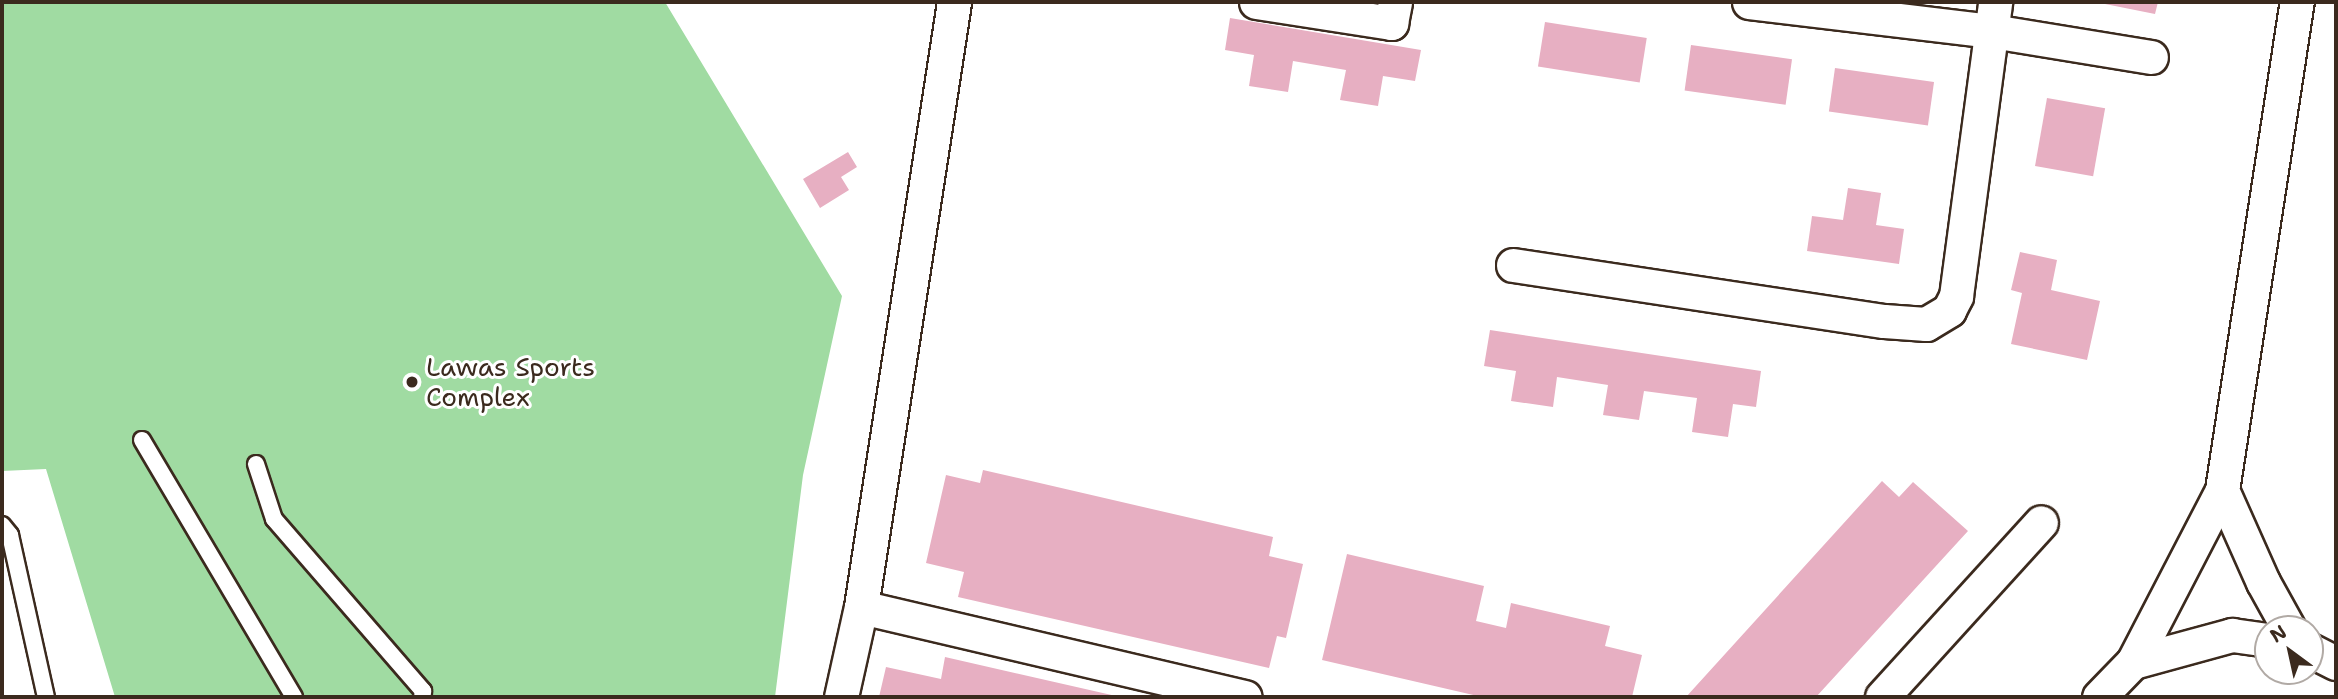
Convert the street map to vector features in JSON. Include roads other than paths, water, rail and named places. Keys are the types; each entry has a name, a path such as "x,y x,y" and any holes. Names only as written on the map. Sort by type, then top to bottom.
{"street":[{"path":"841,697 861,607 954,2"},
{"path":"1256,2 1391,23 1395,2"},
{"path":"1749,2 1994,16 2151,57"},
{"path":"2099,697 2133,662 2222,490 2297,2"},
{"path":"1513,265 1871,319 1926,324 1949,310 1955,296 1994,16"},
{"path":"2222,490 2263,582 2281,615"},
{"path":"1882,697 2041,522"},
{"path":"861,607 1245,697"},
{"path":"2133,662 2232,635 2254,638"}],"lane":[{"path":"142,440 294,697"},
{"path":"256,464 274,519 423,691 422,697"},
{"path":"2,525 10,535 46,697"}],"place":[{"name":"Lawas Sports Complex","path":"412,382"}]}
